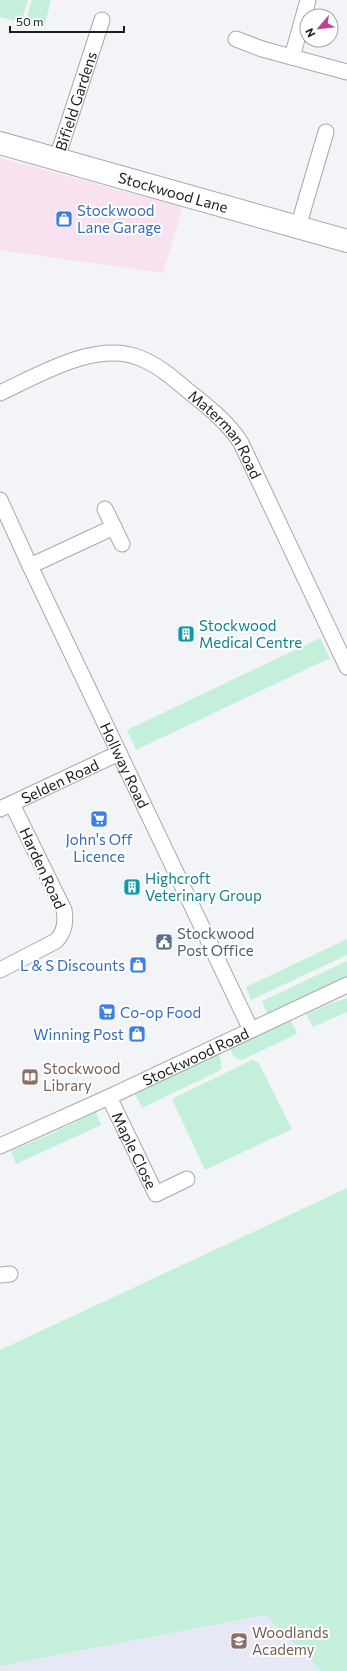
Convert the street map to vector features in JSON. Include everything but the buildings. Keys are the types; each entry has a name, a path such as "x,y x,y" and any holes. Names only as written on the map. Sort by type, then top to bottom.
{"street":[{"path":"292,57 308,0"},
{"name":"Bifield Gardens","path":"57,158 102,20"},
{"path":"236,39 292,57 347,72"},
{"path":"298,227 326,132"},
{"name":"Stockwood Lane","path":"0,143 347,241"},
{"name":"Materman Road","path":"0,393 73,359 89,355 122,354 140,357 162,370 223,419 241,443 343,647 347,667"},
{"name":"Hollway Road","path":"0,500 251,1030"},
{"path":"105,509 122,544"},
{"path":"30,566 114,527"},
{"name":"Selden Road","path":"6,806 119,753"},
{"name":"Harden Road","path":"0,970 56,941 62,933 66,918 64,910 6,806"},
{"name":"Stockwood Road","path":"1,1142 109,1097 347,985"},
{"name":"Maple Close","path":"109,1097 156,1194 187,1179"}],"shaded area":[{"path":"0,158 183,207 163,273 0,250"},
{"name":"Woodlands Academy","path":"347,1587 347,1671 0,1671 0,1666 262,1616"}],"green space":[{"path":"0,0 28,0 22,19 19,22 0,17"},
{"path":"32,0 51,0 44,28 27,24 26,20"},
{"path":"320,638 330,658 136,750 127,730"},
{"path":"347,939 347,955 251,1000 246,987"},
{"path":"347,961 347,977 267,1014 262,1001"},
{"path":"347,998 347,1012 313,1027 306,1014"},
{"path":"291,1020 297,1034 242,1060 234,1057 230,1048"},
{"path":"218,1054 221,1059 221,1070 142,1108 135,1094"},
{"path":"252,1060 259,1063 292,1129 205,1170 172,1099"},
{"path":"96,1112 101,1125 16,1164 11,1151"},
{"path":"347,1188 347,1671 321,1671 266,1615 0,1666 0,1350"}],"place":[{"name":"Stockwood Lane Garage","path":"64,219"},
{"name":"Stockwood Medical Centre","path":"186,634"},
{"name":"John's Off Licence","path":"99,819"},
{"name":"Highcroft Veterinary Group","path":"132,887"},
{"name":"Stockwood Post Office","path":"164,942"},
{"name":"L & S Discounts","path":"138,965"},
{"name":"Co-op Food","path":"107,1012"},
{"name":"Winning Post","path":"137,1034"},
{"name":"Stockwood Library","path":"30,1077"},
{"name":"Woodlands Academy","path":"239,1641"}]}
